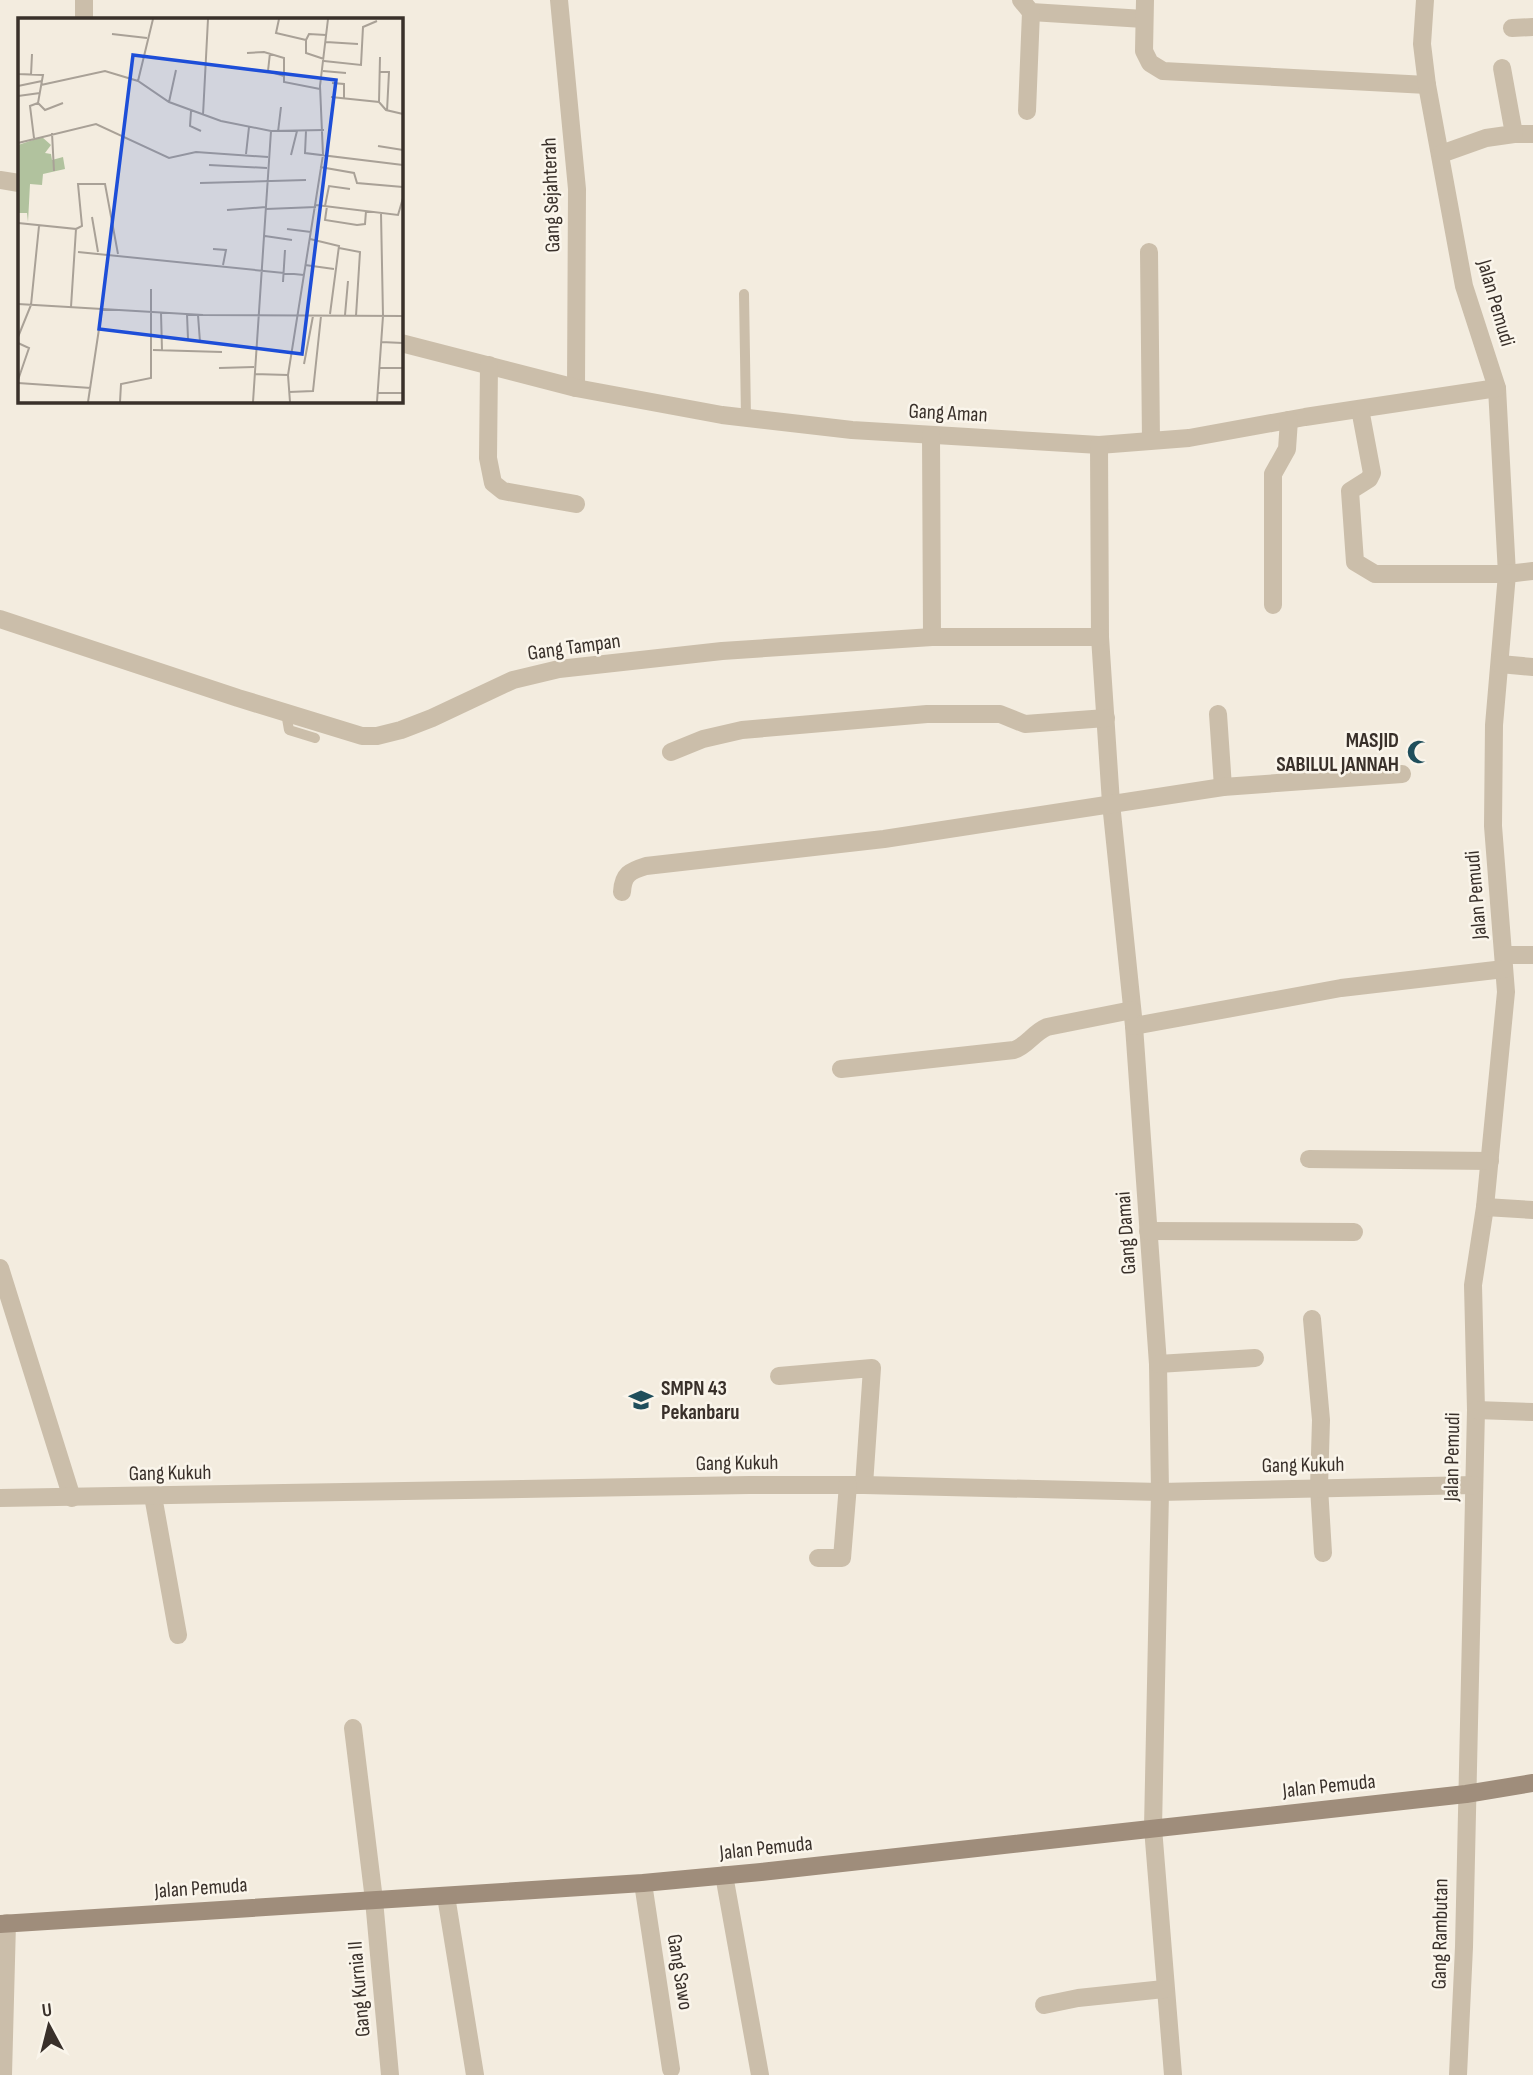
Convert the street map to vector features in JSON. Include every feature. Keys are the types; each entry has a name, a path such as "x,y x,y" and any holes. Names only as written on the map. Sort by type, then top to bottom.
{"main road":[{"name":"Jalan Pemuda","path":"3,1924 643,1883 1466,1794 1533,1783"}],"street":[{"path":"84,0 84,18"},
{"name":"Gang Sejahterah","path":"559,0 577,189 576,388"},
{"path":"1144,0 1144,51 1150,62 1163,71 1427,85"},
{"name":"Jalan Pemudi","path":"1425,0 1422,44 1427,85 1464,286 1497,388 1507,574 1494,725 1493,826 1506,992 1485,1207 1474,1285 1476,1410 1466,1794"},
{"path":"1027,111 1026,6 1144,19"},
{"path":"1513,28 1533,27"},
{"path":"1503,68 1514,134"},
{"path":"1441,154 1486,138 1533,134"},
{"path":"0,180 18,184"},
{"path":"1149,252 1151,440"},
{"name":"Gang Aman","path":"402,343 576,388 746,418 852,430 1099,445 1189,438 1497,388"},
{"path":"489,365 488,458 493,483 503,491 576,504"},
{"path":"1360,409 1372,474 1369,479 1350,491 1355,562 1375,574 1507,574 1533,571"},
{"path":"1273,605 1273,474 1287,449 1289,420"},
{"path":"931,435 932,637"},
{"name":"Gang Damai","path":"1099,445 1100,637 1111,803 1133,1018 1158,1364 1160,1492 1153,1828 1172,2075"},
{"name":"Gang Tampan","path":"0,619 362,736 377,736 432,718 513,680 559,669 722,651 932,637 1100,637"},
{"path":"1500,664 1533,667"},
{"path":"671,752 703,739 742,730 928,714 1000,715 1025,724 1106,718"},
{"path":"1218,714 1223,787"},
{"path":"622,892 627,874 646,866 884,839 1223,787 1402,774"},
{"path":"841,1069 1013,1050 1023,1047 1037,1032 1047,1027 1133,1018 1341,988 1533,955"},
{"path":"1309,1159 1490,1161"},
{"path":"1485,1207 1533,1210"},
{"path":"1149,1231 1354,1231"},
{"path":"0,1268 72,1498"},
{"path":"1312,1319 1321,1420 1319,1488 1323,1553"},
{"path":"1158,1364 1255,1358"},
{"path":"779,1377 872,1368 856,1485 842,1558 818,1558"},
{"path":"1476,1410 1533,1412"},
{"name":"Gang Kukuh","path":"0,1498 856,1485 1160,1492 1474,1485"},
{"path":"153,1496 178,1635"},
{"name":"Gang Kurnia II","path":"353,1728 374,1900 390,2075"},
{"name":"Gang Rambutan","path":"1458,2075 1464,1947 1466,1794"},
{"path":"724,1875 760,2075"},
{"name":"Gang Sawo","path":"643,1883 671,2069"},
{"path":"446,1895 475,2075"},
{"path":"3,1924 3,2075"},
{"path":"1044,2004 1164,1989"}],"lane":[{"path":"744,294 746,418"},
{"path":"286,713 289,730 315,738"}],"place":[{"name":"MASJID SABILUL JANNAH","path":"1419,752"},
{"name":"SMPN 43 Pekanbaru","path":"641,1400"}]}
